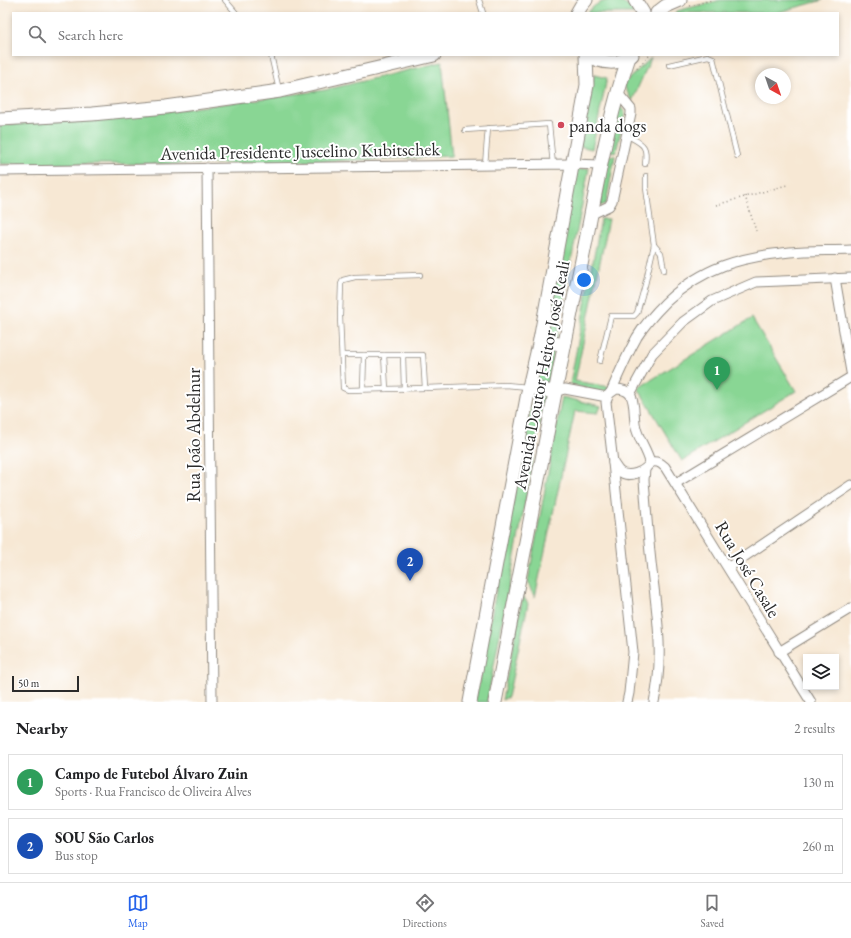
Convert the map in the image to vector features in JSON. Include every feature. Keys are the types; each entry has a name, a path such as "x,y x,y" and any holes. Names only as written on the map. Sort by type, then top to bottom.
{"main road":[{"path":"658,12 666,6 680,0"},
{"path":"0,119 100,114 280,92 430,56"},
{"name":"Avenida Doutor Heitor José Reali","path":"470,702 529,387 540,340 573,164 587,85 587,56"},
{"path":"589,56 607,63 618,62 630,56"},
{"name":"Avenida Doutor Heitor José Reali","path":"495,702 554,392 592,214 600,165 617,92 630,56"},
{"path":"540,340 564,345"},
{"path":"529,387 554,392"}],"street":[{"path":"592,214 608,206 612,202 626,135 630,109 617,92"},
{"name":"Avenida Presidente Juscelino Kubitschek","path":"0,170 573,164 600,165"},
{"name":"Rua João Abdelnur","path":"207,168 212,702"},
{"path":"627,702 633,652 606,402 624,361 638,336 652,316 680,290 694,280 716,268 738,260 791,252 851,250"},
{"path":"836,278 851,372"},
{"path":"630,394 652,354 683,322 712,301 756,282 851,278"},
{"path":"676,483 851,377"},
{"path":"554,392 565,389 609,395 616,389 623,389 630,394 632,399 639,440 648,454 648,466 644,480 651,562 658,616 659,658 654,702"},
{"name":"Rua José Casale","path":"648,466 656,461 662,464 676,483 811,702"},
{"path":"613,463 619,471 627,475 648,466"},
{"path":"729,567 851,485"},
{"path":"779,652 851,608"}],"lane":[{"path":"225,0 235,12"},
{"path":"479,0 483,12"},
{"path":"271,56 280,92"},
{"path":"669,65 708,56 713,58 737,156"},
{"path":"465,130 549,124 553,165"},
{"path":"485,165 488,128"},
{"path":"626,135 642,144 647,152 645,164"},
{"path":"600,361 611,316 634,316 637,313 645,285 654,245 646,188 646,176"},
{"path":"654,245 662,252 664,270"},
{"path":"420,275 355,277 343,280 341,284 340,316 343,388 345,390 404,389 506,385 529,387"},
{"path":"342,355 423,356 425,388"},
{"path":"363,389 364,355"},
{"path":"384,355 386,389"},
{"path":"403,355 404,389"}],"path":[{"path":"634,71 649,56"},
{"path":"716,204 787,185"},
{"path":"745,196 756,231"}],"green space":[{"path":"721,0 823,0 780,12 676,11"},
{"path":"604,1 618,1 634,12 588,12"},
{"path":"651,58 632,101 623,84"},
{"path":"442,62 452,156 204,164 0,164 0,125 139,115 325,90"},
{"path":"594,75 607,78 592,149 579,146"},
{"path":"619,105 625,113 616,152 610,151"},
{"path":"609,155 615,156 606,204 600,206"},
{"path":"589,168 487,702 475,702 576,170"},
{"path":"601,219 609,219 575,381 610,387 605,394 570,384"},
{"path":"752,318 796,391 682,461 638,388"},
{"path":"562,397 601,406 598,413 575,411 535,597 528,581"},
{"path":"523,596 528,604 508,697 502,700"}],"place":[{"name":"panda dogs","path":"561,125"},
{"name":"Campo de Futebol Álvaro Zuin","path":"717,390"},
{"name":"SOU São Carlos","path":"410,581"}]}
